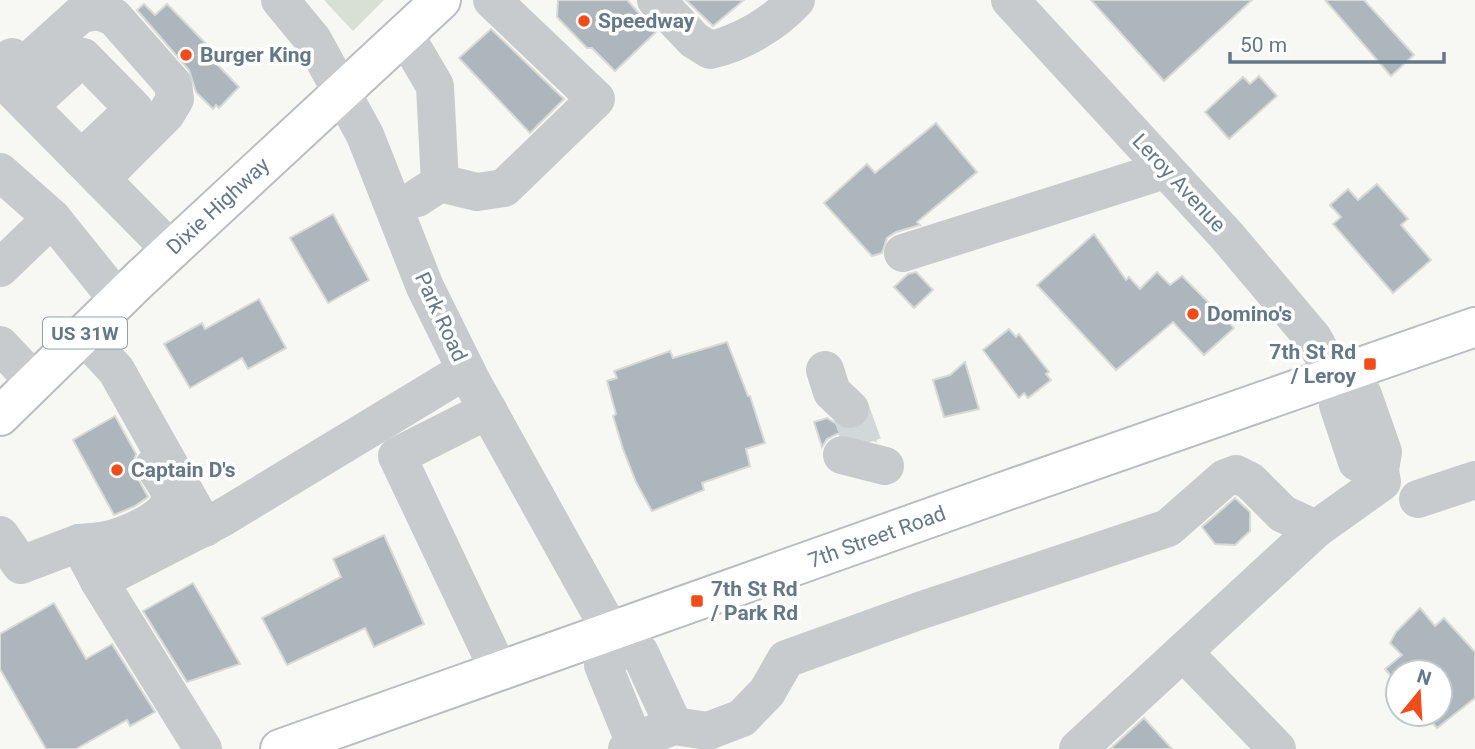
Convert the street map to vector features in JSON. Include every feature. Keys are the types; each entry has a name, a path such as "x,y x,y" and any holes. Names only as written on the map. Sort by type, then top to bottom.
{"main road":[{"name":"Dixie Highway","path":"0,416 171,250 441,0"},
{"name":"7th Street Road","path":"280,749 499,671 615,640 994,495 1340,384 1475,327"}],"street":[{"path":"66,0 17,49 5,69 19,92 171,250"},
{"name":"Park Road","path":"280,0 313,40 365,135 425,286 466,370 615,640"},
{"path":"396,213 440,183 477,192 504,188 596,99 492,0"},
{"path":"656,0 694,40 710,50 729,46 751,34 796,0"},
{"name":"Leroy Avenue","path":"1010,0 1227,236 1313,338 1340,384"},
{"path":"19,92 81,14 98,11 114,17 173,84 175,99 166,114 91,169"},
{"path":"405,35 435,86 440,183"},
{"path":"19,92 83,57 134,109 91,169"},
{"path":"903,254 1165,170"},
{"path":"0,172 52,218 118,300"},
{"path":"0,268 52,218"},
{"path":"83,335 116,370 205,528"},
{"path":"0,345 35,382"},
{"path":"99,581 205,528 466,370"},
{"path":"1078,749 1316,529 1382,482 1380,470 1357,462 1338,405 1340,384"},
{"path":"0,535 21,565 79,543 107,540 139,528 164,513 170,504 170,494 138,438 136,404"},
{"path":"488,410 397,456 499,671"},
{"path":"674,726 640,653 615,640 603,665 630,745 674,726 708,731 741,718 767,692 786,659 919,611 1168,528 1225,478 1236,474 1250,481 1283,514 1316,529"},
{"path":"1418,499 1475,480"},
{"path":"79,543 99,581 204,749"},
{"path":"1183,652 1277,749"}],"shaded area":[{"path":"324,0 384,0 353,31"}],"building":[{"path":"558,0 627,0 656,32 615,71 592,48 587,48 557,17"},
{"path":"686,0 744,0 713,26"},
{"path":"1091,0 1252,0 1164,81"},
{"path":"1325,0 1364,0 1414,55 1391,76"},
{"name":"Burger King","path":"144,4 155,15 167,4 215,53 210,57 239,87 219,108 216,105 213,109 196,92 189,70 137,10"},
{"path":"491,29 564,99 530,133 459,58"},
{"path":"1259,76 1277,96 1229,139 1205,112 1243,77 1250,84"},
{"path":"936,123 977,172 917,222 920,225 896,232 887,238 882,253 872,256 824,203 867,164 875,173"},
{"path":"1377,184 1408,219 1401,225 1431,260 1393,293 1333,224 1341,217 1330,205 1348,189 1358,200"},
{"path":"333,214 369,280 328,303 290,238"},
{"path":"1094,234 1126,280 1129,277 1140,289 1157,272 1170,285 1182,276 1234,328 1204,355 1173,322 1116,370 1037,285"},
{"path":"916,272 933,290 914,308 894,287 908,274"},
{"path":"259,299 286,348 248,369 242,358 190,388 164,344 202,323 205,329"},
{"path":"1009,329 1016,337 1019,334 1049,372 1046,374 1051,380 1028,398 1024,393 1019,398 983,350"},
{"path":"727,342 750,396 765,443 746,449 750,466 702,483 704,490 652,511 636,482 623,449 613,416 616,414 607,381 617,378 614,371 670,351 673,358"},
{"path":"965,362 979,409 944,417 933,380 950,375"},
{"name":"Captain D's","path":"115,416 136,454 132,468 148,497 114,515 73,440"},
{"path":"827,418 846,430 857,430 868,421 876,441 837,434 827,439 822,447 814,422"},
{"path":"1235,498 1250,512 1250,531 1235,545 1215,544 1202,527"},
{"path":"384,535 424,624 374,647 365,628 287,665 262,618 341,577 333,559"},
{"path":"193,583 240,664 187,682 143,611"},
{"path":"54,603 86,659 112,644 155,712 130,726 127,720 76,749 46,749 0,669 0,634"},
{"path":"1420,608 1435,626 1444,618 1475,652 1475,698 1454,715 1454,658 1398,658 1402,655 1390,643 1396,632"},
{"path":"1144,718 1172,749 1110,749"}],"tunnel":[{"path":"850,409 864,448"}],"place":[{"name":"Speedway","path":"584,21"},
{"name":"Burger King","path":"186,55"},
{"name":"Domino's","path":"1193,314"},
{"name":"7th St Rd / Leroy","path":"1370,364"},
{"name":"Captain D's","path":"117,470"},
{"name":"7th St Rd / Park Rd","path":"697,601"}]}
